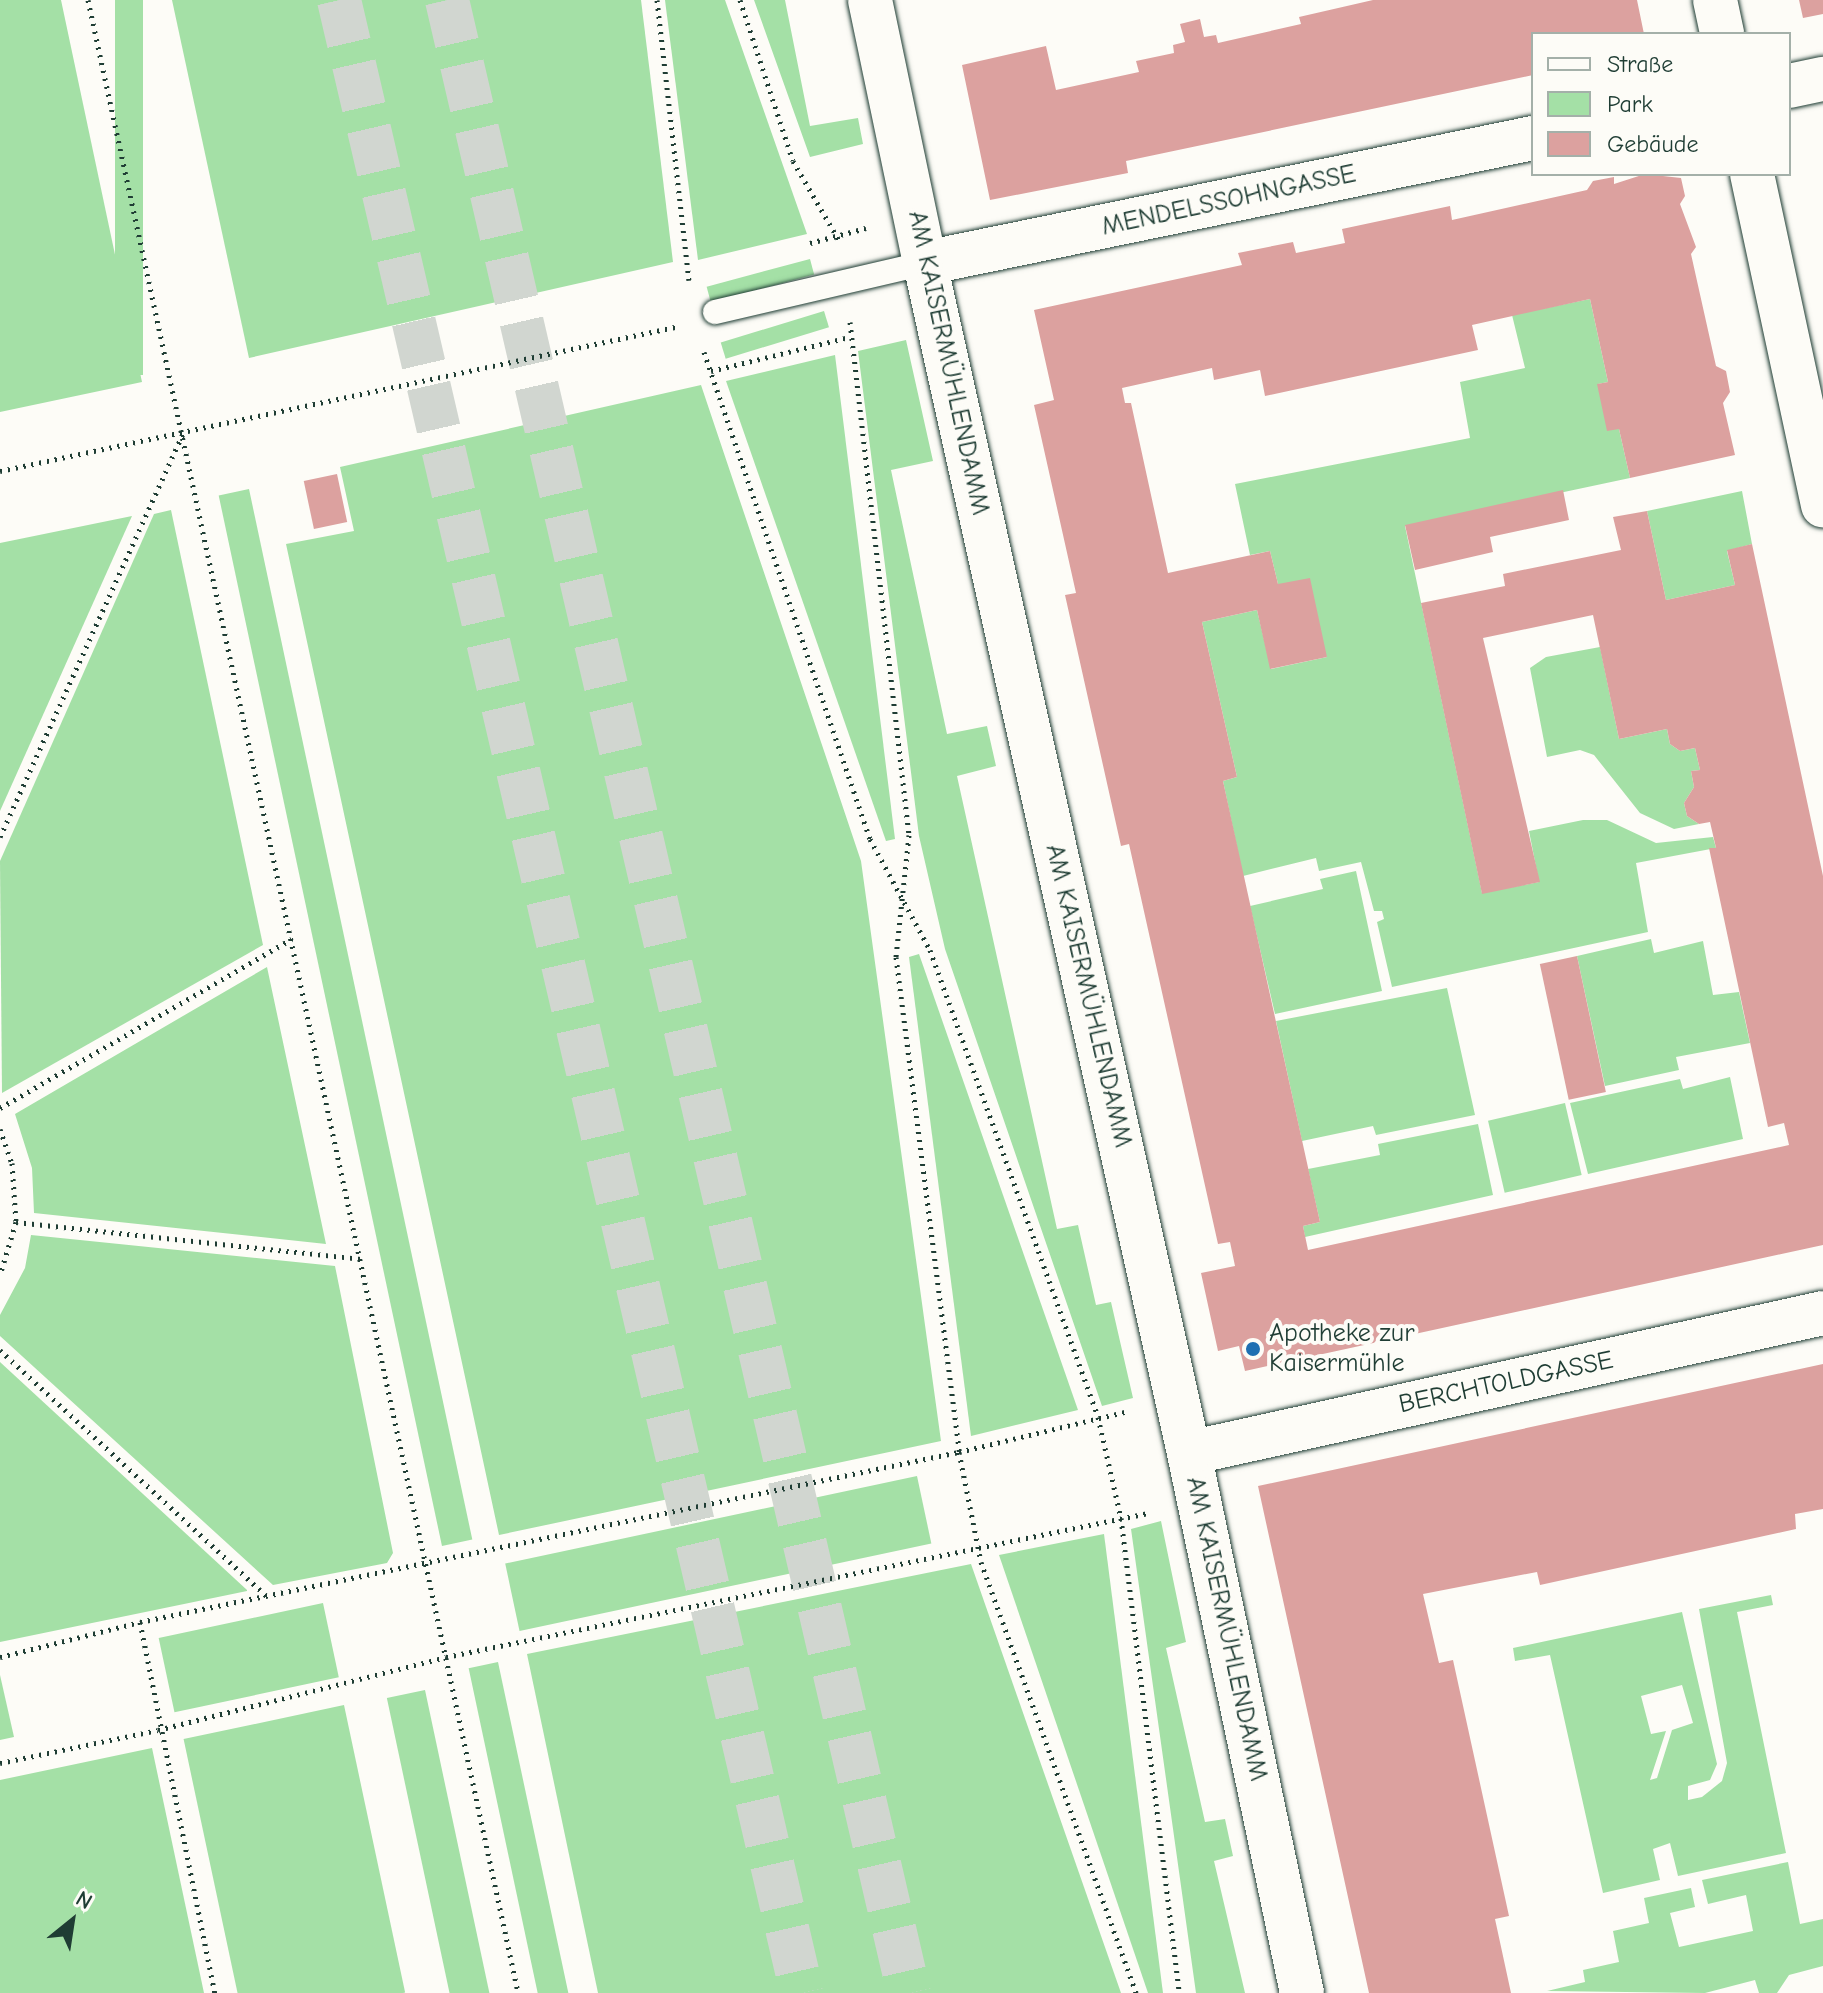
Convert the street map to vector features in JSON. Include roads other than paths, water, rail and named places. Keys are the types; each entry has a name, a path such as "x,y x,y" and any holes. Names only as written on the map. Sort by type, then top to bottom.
{"street":[{"name":"AM KAISERMÜHLENDAMM","path":"870,0 925,263 1189,1453 1302,1993"},
{"path":"1715,0 1722,32"},
{"path":"1791,86 1823,79"},
{"name":"MENDELSSOHNGASSE","path":"925,263 1531,138"},
{"path":"1752,176 1823,505"},
{"name":"BERCHTOLDGASSE","path":"1189,1453 1823,1313"}],"lane":[{"path":"704,317 925,263"}],"tunnel":[{"path":"339,0 802,1993"},
{"path":"447,0 909,1993"}],"place":[{"name":"Apotheke zur Kaisermühle","path":"1253,1349"}]}
